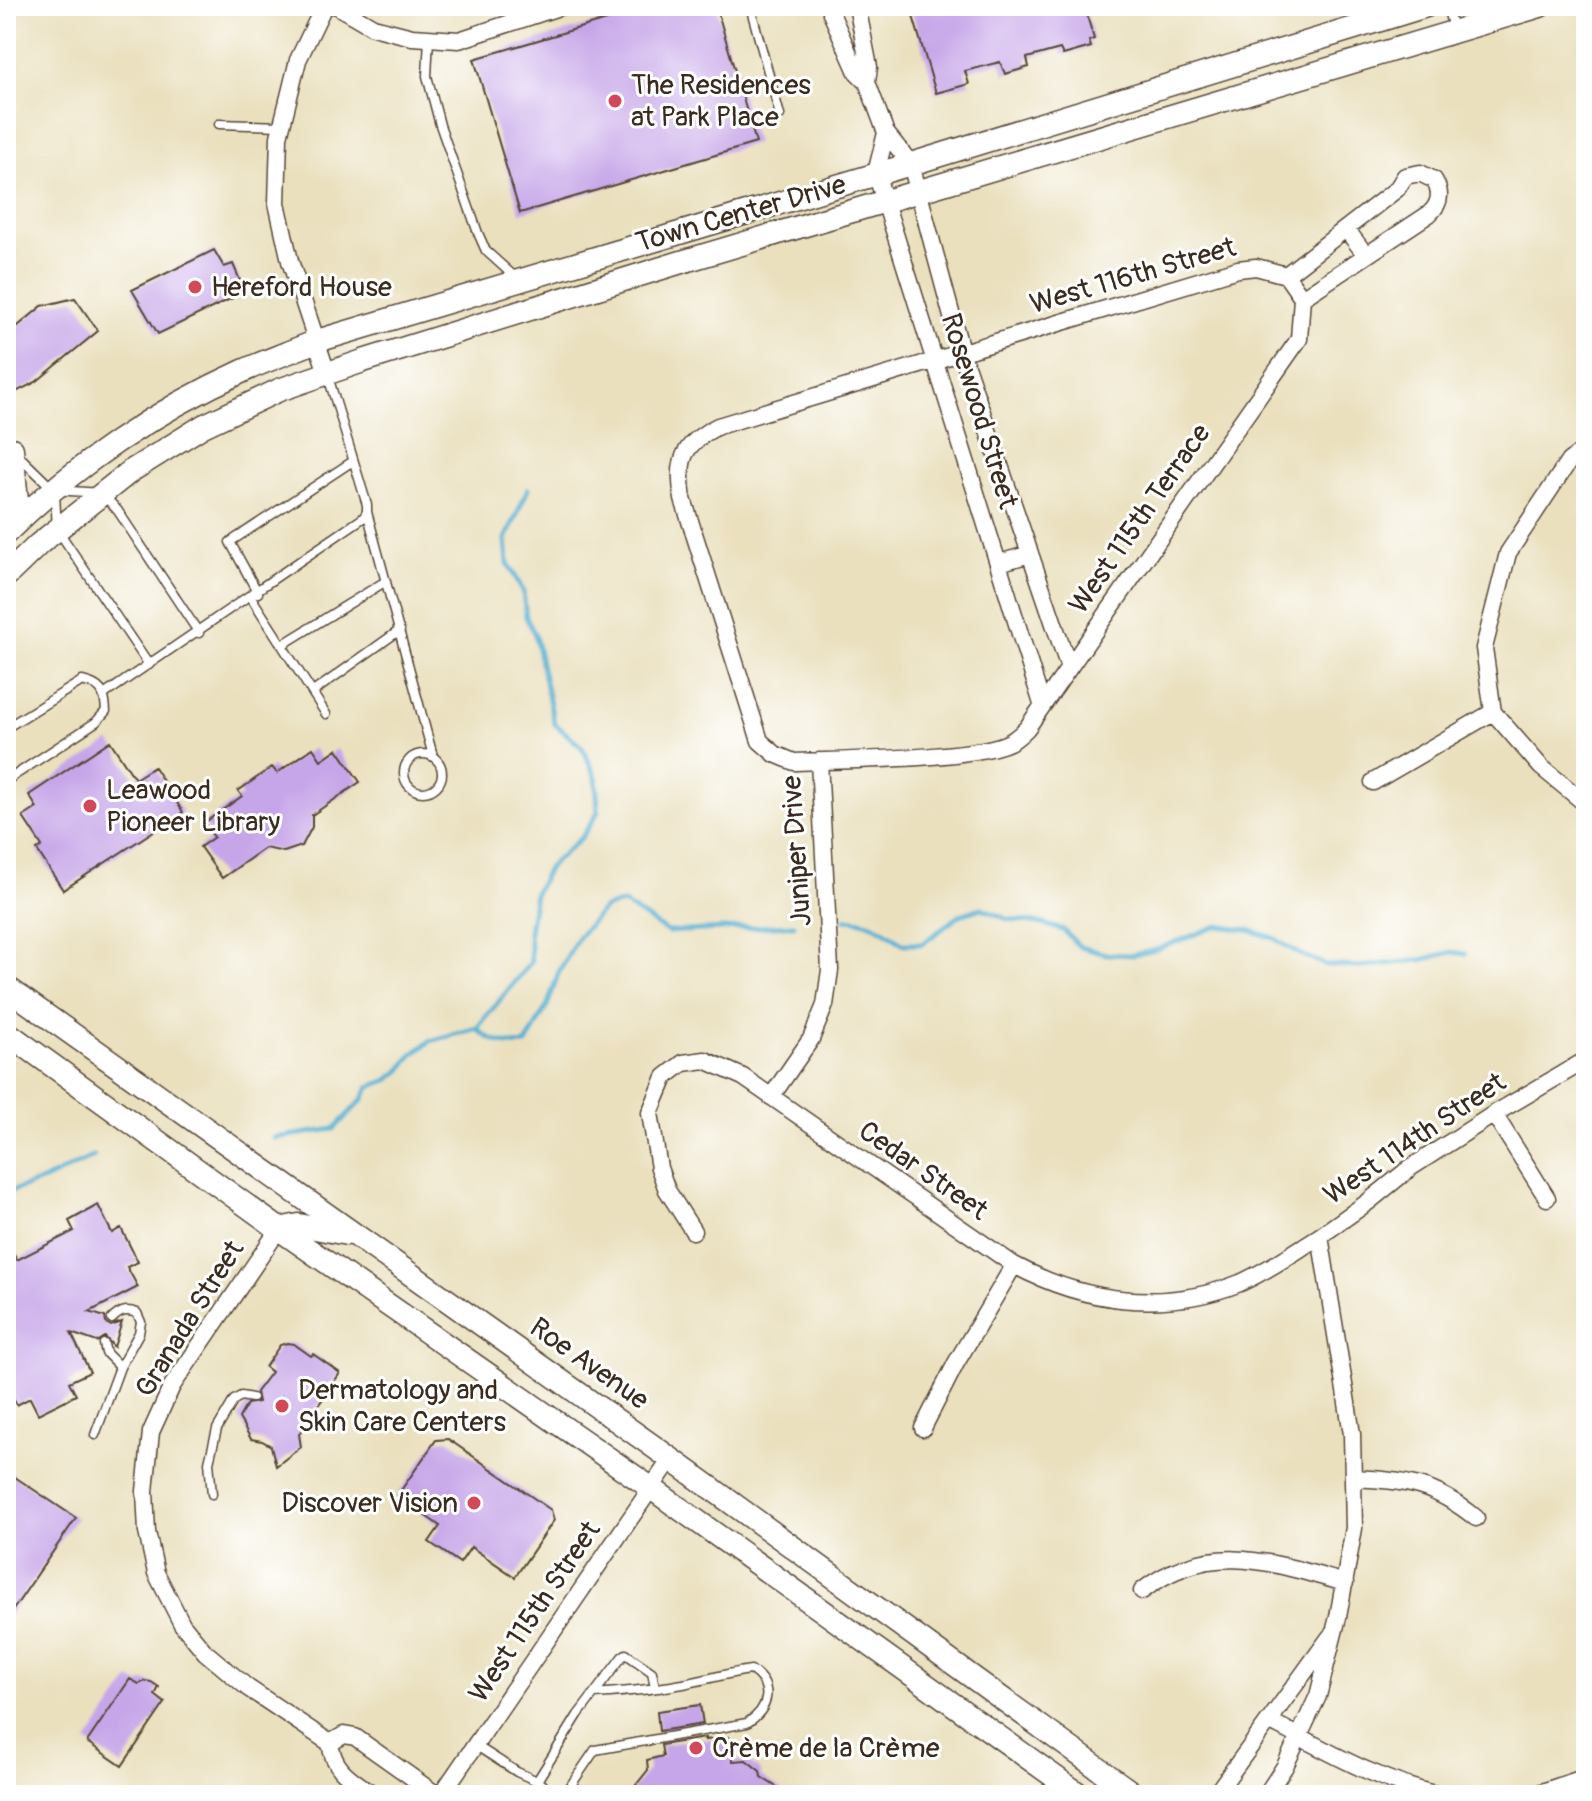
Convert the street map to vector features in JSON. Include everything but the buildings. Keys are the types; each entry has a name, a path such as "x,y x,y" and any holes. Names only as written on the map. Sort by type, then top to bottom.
{"street":[{"path":"324,6 298,60 281,126 277,203 290,261 327,373"},
{"path":"337,6 373,27 412,37 459,40 562,6"},
{"path":"826,9 842,14 857,6"},
{"name":"Rosewood Street","path":"857,6 869,67 867,82"},
{"name":"Town Center Drive","path":"9,530 54,490 171,408 243,371 317,341 1426,6"},
{"name":"Town Center Drive","path":"6,576 57,529 131,471 203,426 279,390 678,263 1540,6"},
{"name":"Rosewood Street","path":"826,9 857,72 867,82 886,133 911,164 962,354 1068,665"},
{"path":"876,173 886,133"},
{"name":"Rosewood Street","path":"876,173 1042,704"},
{"path":"1420,173 1434,180 1439,194 1435,209 1366,255 1302,298 1286,275 1397,189 1405,176 1420,173"},
{"path":"1346,229 1366,255"},
{"name":"West 116th Street","path":"687,451 699,435 718,426 1238,269 1256,267 1286,275"},
{"name":"West 115th Terrace","path":"819,761 992,748 1013,741 1027,728 1068,665 1299,339 1302,298"},
{"path":"9,446 17,501 9,530"},
{"path":"1586,448 1569,461 1508,553 1484,648 1493,712 1541,767 1586,804"},
{"name":"Juniper Drive","path":"687,451 679,473 683,499 760,741 775,754 794,762 819,761 829,982 825,1005 811,1039 771,1097"},
{"path":"971,475 999,464"},
{"path":"999,563 1030,554"},
{"path":"1373,782 1493,712"},
{"name":"Roe Avenue","path":"6,987 671,1459 1135,1795"},
{"path":"6,1032 279,1229 651,1488 1080,1795"},
{"name":"Cedar Street","path":"693,1231 674,1205 659,1168 650,1113 665,1077 683,1063 705,1060 743,1077 1014,1265 1049,1282 1087,1295 1148,1302 1189,1298 1241,1282 1320,1236"},
{"name":"West 114th Street","path":"1266,1795 1285,1766 1318,1696 1345,1583 1354,1528 1354,1478 1347,1399 1320,1236 1410,1168 1586,1060"},
{"path":"1494,1114 1547,1198"},
{"path":"279,1229 299,1225 356,1235"},
{"name":"Granada Street","path":"279,1229 172,1386 151,1432 145,1491 147,1532 156,1573 182,1624 205,1652 248,1688 330,1743 332,1759 346,1775 374,1795"},
{"path":"923,1428 956,1363 1014,1265"},
{"name":"West 115th Street","path":"439,1795 671,1459"},
{"path":"1354,1478 1415,1483 1433,1490 1476,1518"},
{"path":"1142,1591 1160,1577 1186,1565 1210,1559 1273,1562 1345,1583"},
{"name":"West 114th Street","path":"1215,1795 1333,1633"},
{"path":"1269,1721 1399,1784 1439,1795"},
{"path":"330,1743 344,1735 355,1737 439,1795"},
{"path":"1533,1795 1586,1777"}],"lane":[{"path":"750,6 780,115"},
{"path":"1447,6 1453,30"},
{"path":"429,38 427,76 440,125 478,233 486,251 519,280"},
{"path":"219,124 281,126"},
{"path":"327,373 433,756 441,766 438,785 427,791 414,790 405,781 406,763 421,753 433,756"},
{"path":"9,446 54,490 102,493 118,511 199,633"},
{"path":"326,714 254,595 230,542 353,461"},
{"path":"54,490 57,529 149,665"},
{"path":"105,694 356,525 367,512"},
{"path":"282,645 386,581"},
{"path":"313,692 400,630"},
{"path":"6,728 82,681 96,684 105,694 106,711 96,722 6,781"},
{"path":"95,1435 120,1367 139,1333 141,1322 137,1313 129,1310 120,1312 112,1319"},
{"path":"104,1344 106,1353 120,1367"},
{"path":"212,1494 209,1462 217,1429 234,1400 241,1396 252,1398"},
{"path":"537,1781 578,1715 622,1657 626,1654 652,1672 655,1688"},
{"path":"475,1745 550,1790 563,1793 595,1750 747,1723 764,1710 766,1688 760,1676 751,1670 655,1688 595,1694"}],"waterway":[{"path":"274,1138 334,1129 363,1099 369,1087 388,1080 430,1041 477,1028 531,962 529,932 535,893 549,867 582,837 598,812 596,777 582,747 554,723 535,635 526,617 523,591 508,563 506,539 528,489"},
{"path":"477,1028 487,1037 500,1042 526,1044 578,937 604,908 623,903 668,932 794,925"},
{"path":"845,919 876,926 902,944 922,944 960,915 982,908 1007,919 1063,930 1080,947 1106,954 1133,955 1155,950 1217,926 1248,930 1274,938 1299,954 1326,965 1359,967 1421,960 1452,952 1465,954"},
{"path":"6,1193 44,1180 94,1156"}],"place":[{"name":"The Residences at Park Place","path":"615,101"},
{"name":"Hereford House","path":"195,287"},
{"name":"Leawood Pioneer Library","path":"90,806"},
{"name":"Dermatology and Skin Care Centers","path":"282,1406"},
{"name":"Discover Vision","path":"474,1503"},
{"name":"Crème de la Crème","path":"696,1748"}]}
